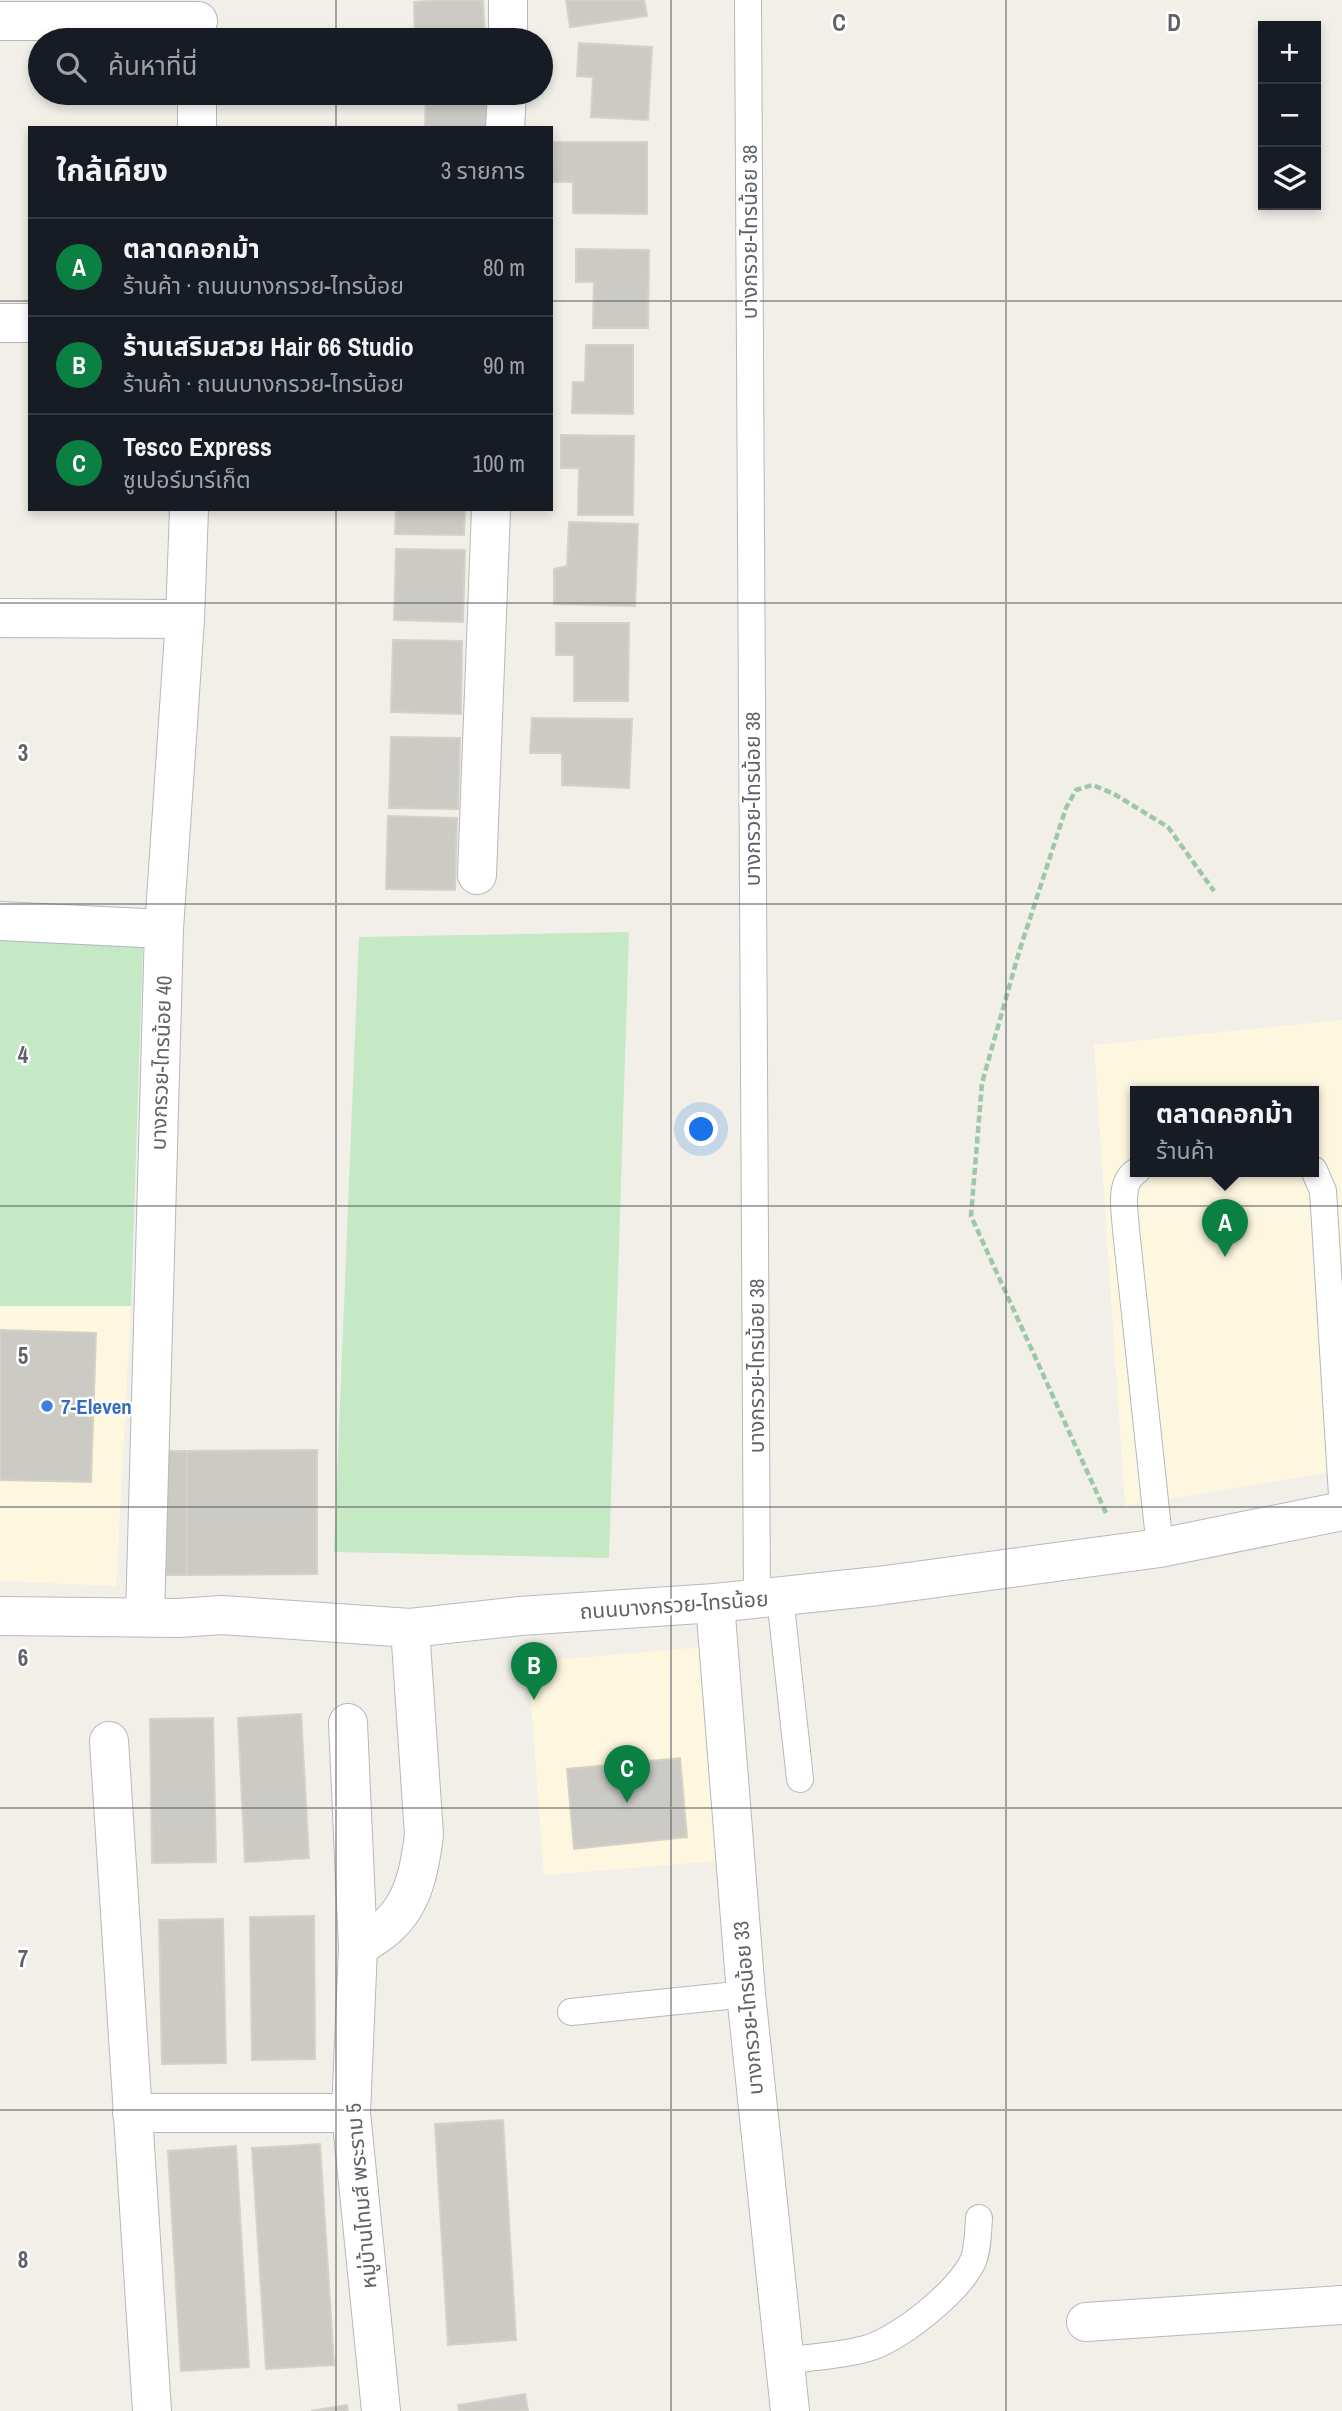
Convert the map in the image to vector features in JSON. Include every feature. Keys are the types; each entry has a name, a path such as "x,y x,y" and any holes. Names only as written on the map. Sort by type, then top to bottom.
{"street":[{"path":"508,0 508,28"},
{"path":"0,21 198,20"},
{"path":"197,105 197,126"},
{"path":"505,126 506,105"},
{"path":"0,323 28,323"},
{"name":"บางกรวย-ไทรน้อย 40","path":"145,1617 164,929 185,619 189,511"},
{"path":"477,875 491,511"},
{"path":"0,618 185,619"},
{"path":"0,921 164,929"},
{"name":"ถนนบางกรวย-ไทรน้อย","path":"0,1616 222,1615 410,1628 520,1616 715,1603 878,1586 1142,1550 1342,1511"},
{"name":"บางกรวย-ไทรน้อย 33","path":"715,1603 746,1994 790,2411"},
{"path":"358,1948 388,1926 403,1910 420,1869 425,1835 410,1628"},
{"name":"หมู่บ้านไทมส์ พระราม 5","path":"348,1723 358,1948 351,2113 381,2411"},
{"path":"109,1741 152,2411"},
{"path":"132,2113 351,2113"},
{"path":"1086,2322 1342,2305"}],"lane":[{"name":"บางกรวย-ไทรน้อย 38","path":"748,0 768,1598 800,1779"},
{"path":"1131,1177 1124,1191 1142,1550"},
{"path":"1317,1177 1323,1192 1342,1494"},
{"path":"571,2012 746,1994"},
{"path":"784,2361 866,2349 902,2331 928,2312 957,2284 974,2261 979,2218"}],"path":[{"path":"1142,1550 971,1216 982,1083 1019,952 1066,808 1076,790 1093,785 1114,794 1168,827 1214,891"}],"shaded area":[{"path":"1342,1020 1342,1470 1125,1506 1094,1045"},
{"path":"0,1306 131,1306 116,1586 0,1581"},
{"path":"704,1647 720,1861 544,1875 528,1662"}],"green space":[{"path":"629,932 609,1558 334,1552 359,937"},
{"path":"0,940 143,943 131,1306 0,1306"}],"building":[{"path":"483,0 484,28 415,28 414,2"},
{"path":"566,0 644,0 647,16 570,27"},
{"path":"579,43 652,47 648,120 591,117 593,77 577,76"},
{"path":"426,105 495,105 494,126 425,126"},
{"path":"553,142 647,142 647,214 573,213 573,182 553,182"},
{"path":"576,249 649,250 648,328 593,328 594,282 576,282"},
{"path":"586,345 633,345 633,414 572,413 573,382 585,382"},
{"path":"561,435 634,436 633,515 578,515 579,468 561,468"},
{"path":"396,511 465,511 464,535 395,534"},
{"path":"569,522 638,524 635,606 554,604 554,569 567,566"},
{"path":"396,549 465,550 463,622 394,620"},
{"path":"556,623 629,623 628,701 574,701 574,655 556,655"},
{"path":"393,640 462,641 461,714 391,712"},
{"path":"532,718 632,719 629,788 562,785 562,753 530,753"},
{"path":"391,737 460,738 458,809 389,808"},
{"path":"388,816 457,818 455,890 386,889"},
{"name":"7-Eleven","path":"0,1330 96,1333 91,1482 0,1480"},
{"path":"317,1450 317,1574 187,1575 187,1451"},
{"path":"167,1451 187,1451 187,1575 166,1575"},
{"path":"301,1714 309,1858 245,1862 238,1718"},
{"path":"213,1718 216,1862 152,1863 150,1719"},
{"path":"680,1758 687,1837 574,1849 567,1769"},
{"path":"314,1916 315,2059 252,2060 250,1917"},
{"path":"223,1919 226,2063 162,2064 159,1920"},
{"path":"503,2120 516,2340 448,2345 435,2124"},
{"path":"320,2144 334,2365 266,2369 252,2148"},
{"path":"236,2146 249,2367 181,2371 168,2151"},
{"path":"525,2394 528,2411 459,2411 458,2405"},
{"path":"347,2405 348,2411 311,2411"}],"place":[{"name":"ตลาดคอกม้า","path":"1225,1257"},
{"name":"7-Eleven","path":"47,1406"},
{"name":"ร้านเสริมสวย Hair 66 Studio","path":"534,1700"},
{"name":"Tesco Express","path":"627,1803"}]}
